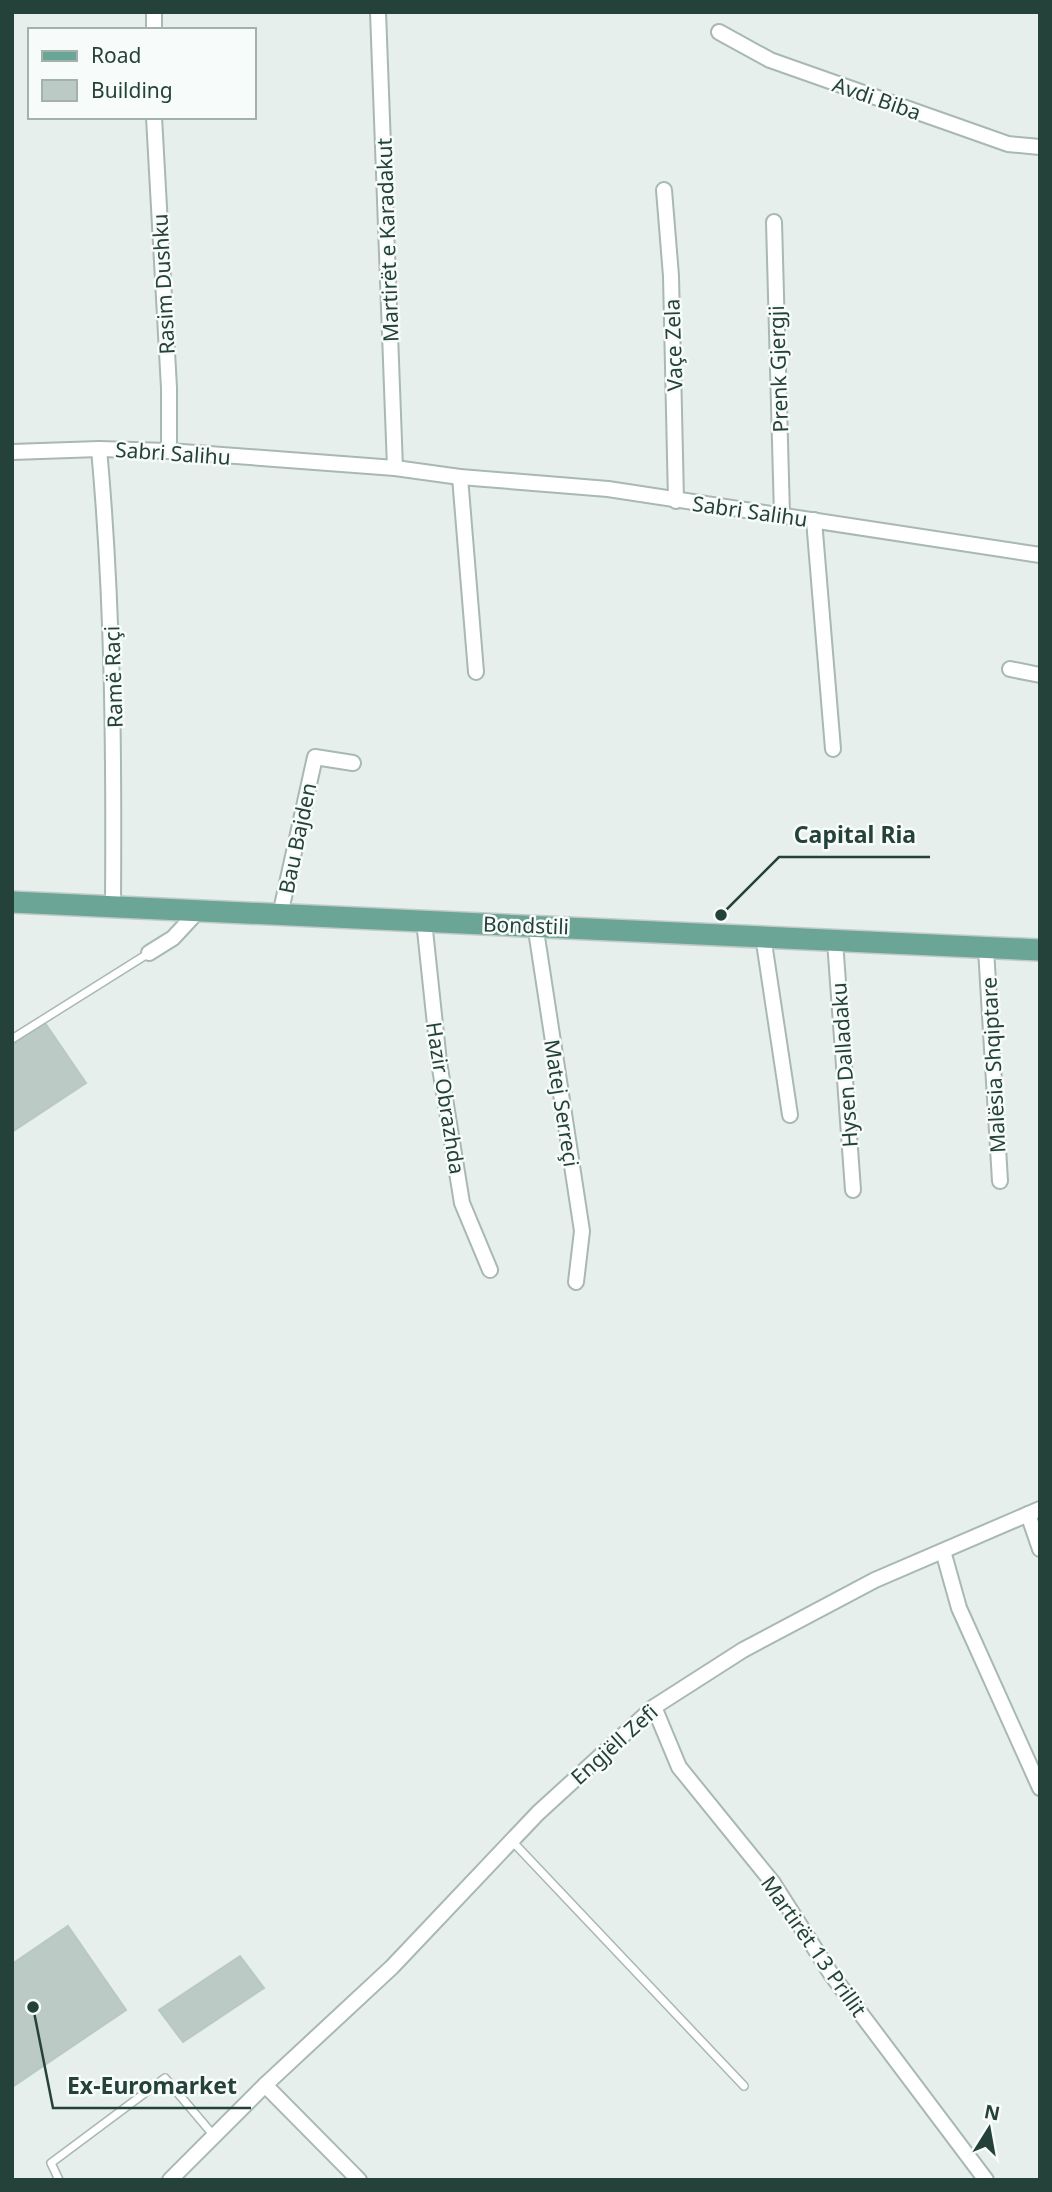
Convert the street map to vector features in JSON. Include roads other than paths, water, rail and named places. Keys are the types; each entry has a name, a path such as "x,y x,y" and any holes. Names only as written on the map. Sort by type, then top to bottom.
{"main road":[{"name":"Bondstili","path":"12,902 1040,950"}],"street":[{"name":"Martirët e Karadakut","path":"379,12 395,468"},
{"name":"Avdi Biba","path":"719,32 770,60 1008,144 1040,147"},
{"name":"Rasim Dushku","path":"154,119 169,388 169,451"},
{"name":"Vaçe Zela","path":"664,190 671,276 676,501"},
{"name":"Prenk Gjergji","path":"775,222 782,515"},
{"name":"Sabri Salihu","path":"12,452 99,449 169,451 395,468 460,477 608,489 1040,555"},
{"name":"Ramë Raçi","path":"99,449 109,555 115,712 113,905"},
{"path":"460,477 477,672"},
{"path":"814,520 833,749"},
{"path":"1010,668 1040,675"},
{"name":"Bau Bajden","path":"279,915 314,757 353,763"},
{"path":"149,953 173,938 200,909"},
{"name":"Hazir Obrazhda","path":"424,921 439,1062 462,1203 490,1270"},
{"name":"Matej Serreçi","path":"535,925 582,1231 576,1282"},
{"path":"763,936 790,1115"},
{"name":"Hysen Dalladaku","path":"835,941 853,1190"},
{"name":"Malësia Shqiptare","path":"986,949 1000,1181"},
{"path":"1034,1512 1040,1549"},
{"name":"Engjëll Zefi","path":"170,2180 265,2085 392,1967 512,1841 654,1707 743,1650 875,1580 1034,1512"},
{"path":"943,1551 959,1608 1040,1788"},
{"name":"Martirët 13 Prillit","path":"654,1707 679,1766 773,1883 831,1974 986,2180"},
{"path":"265,2085 359,2180"}],"lane":[{"path":"12,1040 149,953"},
{"path":"512,1841 744,2086"},
{"path":"59,2180 51,2163 165,2078 215,2137"}],"place":[{"name":"Capital Ria","path":"721,915"},
{"name":"Ex-Euromarket","path":"33,2007"}]}
